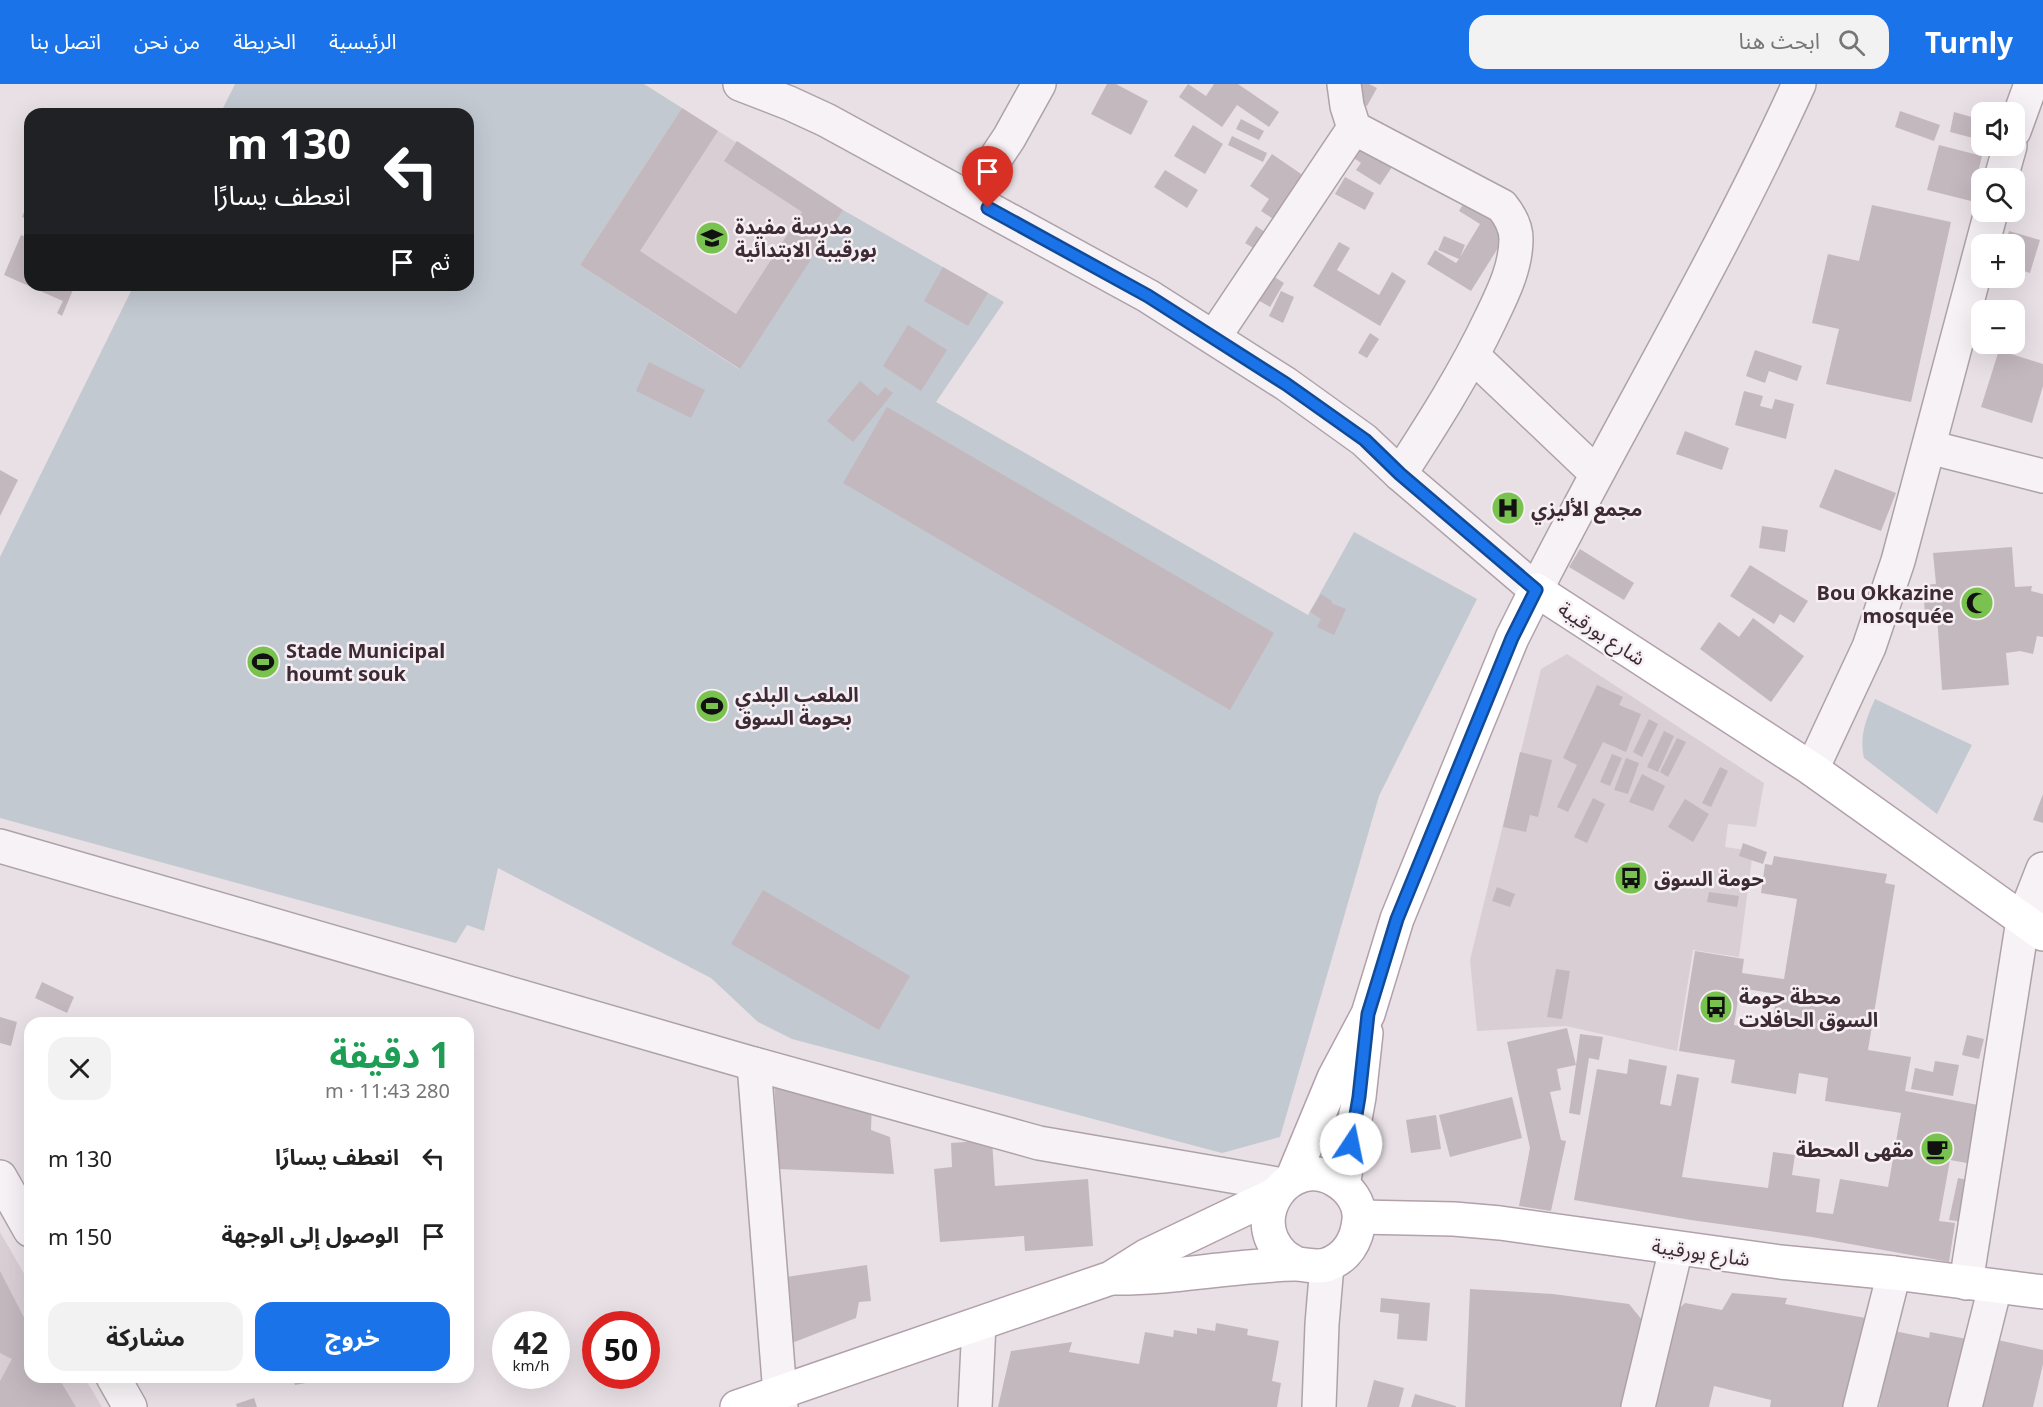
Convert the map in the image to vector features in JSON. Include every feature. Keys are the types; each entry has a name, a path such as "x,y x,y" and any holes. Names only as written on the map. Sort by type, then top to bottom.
{"main road":[{"name":"شارع بورقيبة","path":"1343,1185 1359,1097 1368,1014 1397,919 1512,638 1536,590 1812,769 2033,927"},
{"name":"شارع بورقيبة","path":"1284,1186 1334,1078 1368,1014"},
{"path":"737,1407 780,1400 939,1336 1111,1278 1146,1256 1309,1174 1328,1176 1343,1185 1355,1199 1360,1217 1357,1237 1345,1254 1312,1264 1234,1268 1143,1279 1111,1278"},
{"path":"1284,1186 1269,1209 1268,1226 1273,1242 1283,1255 1312,1264"},
{"name":"شارع بورقيبة","path":"1360,1217 1454,1219 1500,1223 1676,1249 2043,1292"}],"street":[{"path":"740,84 826,120 1148,296 1286,384 1365,440 1400,474 1536,590 1596,473 1734,222 1799,84"},
{"path":"969,198 1009,138 1039,84"},
{"path":"1344,84 1347,106 1354,128 1502,206 1512,219 1516,238 1514,257 1506,286 1473,356 1400,474"},
{"path":"2024,102 2031,84"},
{"path":"1214,338 1354,128"},
{"path":"1812,769 1869,647 1898,561 1988,222"},
{"path":"1473,356 1596,473"},
{"path":"1929,447 2043,476"},
{"path":"0,846 754,1064 1039,1143 1284,1186"},
{"path":"1965,1407 1980,1285 2043,869"},
{"path":"754,1064 780,1400"},
{"path":"0,1177 24,1219"},
{"path":"1638,1407 1676,1249"},
{"path":"1312,1264 1322,1324 1319,1407"},
{"path":"1860,1407 1894,1273"},
{"path":"975,1407 979,1324"},
{"path":"116,1383 130,1407"}],"shaded area":[{"name":"الملعب البلدي بحومة السوق","path":"235,84 644,84 682,108 580,265 739,369 843,210 1004,302 936,402 1308,615 1354,532 1477,599 1379,796 1280,1137 1222,1153 792,1039 758,1022 711,978 498,868 484,931 467,925 456,943 0,818 0,557 131,291 474,291 474,108 223,108"},
{"name":"مدرسة مفيدة بورقيبة الابتدائية","path":"682,108 843,210 740,369 580,265"},
{"path":"1567,654 1764,783 1756,827 1728,824 1725,847 1753,851 1739,957 1693,950 1677,1051 1566,1026 1477,1031 1470,960 1541,669"},
{"path":"1875,699 1972,745 1937,814 1864,758 1862,742 1864,728"},
{"path":"0,1232 24,1274 24,1383 88,1383 102,1407 0,1407"}],"building":[{"path":"1107,84 1116,84 1148,101 1131,135 1091,114"},
{"path":"1188,84 1206,96 1214,84 1238,84 1279,112 1269,127 1237,105 1222,127 1179,97"},
{"path":"1360,84 1369,84 1377,88 1367,106 1352,98"},
{"path":"682,108 718,131 640,251 736,314 802,212 724,161 737,141 843,210 740,369 580,265"},
{"path":"1900,111 1940,125 1934,141 1895,127"},
{"path":"1954,112 1971,117 1971,137 1950,132"},
{"path":"1241,119 1264,131 1259,140 1236,129"},
{"path":"1193,125 1223,144 1205,174 1174,156"},
{"path":"1367,133 1394,164 1380,185 1356,170 1361,163 1351,156"},
{"path":"1232,136 1267,153 1263,162 1228,145"},
{"path":"1939,145 1971,153 1971,156 1982,156 1979,168 1971,168 1971,201 1927,190"},
{"path":"1272,154 1304,176 1275,220 1261,211 1269,199 1250,186"},
{"path":"1165,170 1198,190 1187,208 1154,187"},
{"path":"1345,177 1374,193 1365,210 1335,194"},
{"path":"1468,196 1513,224 1471,291 1427,264 1435,250 1456,263 1459,259 1438,250 1444,236 1465,245 1460,257 1480,224 1459,211"},
{"path":"1872,205 1951,222 1911,402 1826,384 1839,329 1812,323 1828,254 1859,261"},
{"path":"1256,226 1268,234 1258,251 1245,243"},
{"path":"21,235 24,236 24,284 4,275"},
{"path":"2025,236 2040,240 2030,273 2025,271"},
{"path":"1339,242 1350,248 1337,270 1379,295 1392,272 1406,281 1380,326 1313,286"},
{"path":"943,267 988,293 968,326 924,301"},
{"path":"1273,276 1284,283 1270,307 1258,300"},
{"path":"40,291 72,291 62,316 57,313 63,301"},
{"path":"1281,291 1294,297 1283,323 1269,316"},
{"path":"908,325 947,350 921,391 883,366"},
{"path":"1370,333 1379,339 1367,358 1358,353"},
{"path":"1755,350 1802,366 1797,381 1769,371 1765,383 1746,376"},
{"path":"1998,354 2012,354 2043,364 2043,386 2032,423 1981,407"},
{"path":"649,362 705,390 691,418 636,391"},
{"path":"860,381 878,396 885,387 893,393 853,442 827,421"},
{"path":"1744,391 1763,396 1760,406 1772,409 1775,399 1794,404 1786,439 1735,425"},
{"path":"887,407 1274,633 1230,710 843,483"},
{"path":"1685,431 1729,448 1722,470 1676,454"},
{"path":"1835,469 1896,493 1881,531 1819,507"},
{"path":"0,470 18,480 0,516"},
{"path":"1762,526 1788,530 1785,552 1759,548"},
{"name":"Bou Okkazine mosquée","path":"2012,547 2015,587 2032,586 2031,591 2043,594 2043,637 2037,636 2033,654 2020,651 2006,653 2009,685 1942,690 1937,615 1925,615 1923,585 1936,584 1933,553"},
{"path":"1580,549 1634,583 1624,600 1569,567"},
{"path":"1750,565 1808,601 1794,623 1780,614 1774,624 1730,596"},
{"path":"1321,594 1332,601 1331,603 1346,609 1334,635 1317,627 1321,619 1310,612"},
{"path":"1753,618 1804,656 1771,702 1700,649 1719,622 1739,637"},
{"path":"1597,685 1623,697 1619,705 1641,714 1626,752 1603,742 1568,812 1557,807 1577,765 1563,758"},
{"path":"1649,719 1658,724 1642,757 1633,752"},
{"path":"1664,731 1674,736 1658,772 1647,767"},
{"path":"1677,738 1686,742 1668,777 1660,772"},
{"path":"1520,752 1552,760 1538,817 1530,815 1526,832 1503,827"},
{"path":"1612,754 1622,758 1610,786 1600,782"},
{"path":"1626,758 1639,763 1628,794 1614,790"},
{"path":"1720,767 1728,771 1711,807 1702,803"},
{"path":"1642,774 1665,786 1653,811 1629,802"},
{"path":"2043,794 2043,823 2033,820"},
{"path":"1593,798 1605,804 1587,843 1574,837"},
{"path":"1685,799 1709,814 1693,842 1668,827"},
{"path":"1743,843 1767,852 1763,864 1739,856"},
{"path":"1774,856 1887,874 1885,883 1895,885 1868,1050 1911,1057 1905,1091 1978,1105 1967,1163 1950,1160 1939,1221 1955,1223 1949,1262 1812,1237 1574,1200 1597,1069 1627,1074 1629,1059 1667,1066 1660,1104 1671,1106 1677,1074 1699,1078 1682,1177 1768,1188 1773,1152 1795,1155 1792,1175 1820,1179 1816,1212 1833,1214 1840,1179 1888,1187 1901,1113 1825,1101 1828,1078 1799,1073 1796,1094 1731,1083 1735,1060 1679,1051 1695,951 1744,959 1742,973 1784,979 1797,899 1761,893 1765,864 1772,865","holes":["1740,988 1777,994 1771,1031 1734,1025"]},
{"path":"1497,887 1515,894 1510,907 1492,901"},
{"path":"763,890 910,976 879,1030 731,944"},
{"path":"1709,892 1739,896 1737,907 1707,902"},
{"path":"1556,969 1570,971 1562,1019 1547,1017"},
{"path":"42,982 74,997 67,1013 35,998"},
{"path":"0,1017 17,1022 11,1046 0,1043"},
{"path":"1567,1028 1576,1065 1557,1069 1561,1090 1550,1092 1561,1140 1566,1141 1551,1211 1519,1206 1530,1148 1507,1042"},
{"path":"1580,1034 1603,1037 1599,1060 1589,1058 1580,1115 1569,1113"},
{"path":"1967,1035 1984,1039 1979,1059 1962,1055"},
{"path":"1935,1061 1959,1065 1953,1096 1911,1089 1915,1068 1933,1072"},
{"path":"774,1074 872,1100 871,1130 890,1137 894,1174 778,1169"},
{"path":"1512,1097 1522,1138 1450,1157 1439,1115"},
{"path":"1436,1115 1441,1149 1411,1153 1406,1120"},
{"path":"992,1140 995,1186 1088,1179 1093,1246 1025,1251 1024,1236 940,1242 934,1169 952,1167 951,1143"},
{"path":"1958,1178 1972,1181 1964,1222 1949,1220"},
{"path":"867,1265 871,1301 859,1302 856,1318 792,1343 786,1277"},
{"path":"0,1271 24,1317 24,1383 62,1383 76,1407 0,1407 0,1381 12,1359 0,1353"},
{"path":"1470,1289 1553,1294 1629,1304 1643,1321 1626,1407 1465,1407"},
{"path":"1732,1293 1787,1298 1785,1304 1866,1318 1850,1407 1770,1407 1771,1400 1714,1386 1709,1407 1651,1407 1668,1318 1685,1303 1722,1310"},
{"path":"1381,1298 1430,1303 1427,1341 1397,1339 1399,1314 1380,1312"},
{"path":"1216,1323 1248,1329 1247,1335 1279,1341 1272,1381 1281,1383 1277,1407 998,1407 1011,1351 1072,1342 1069,1352 1139,1364 1145,1332 1173,1337 1174,1330 1197,1334 1197,1328 1215,1331"},
{"path":"1894,1331 1929,1338 1930,1332 1967,1339 1953,1407 1879,1407"},
{"path":"1998,1340 2043,1350 2043,1364 2033,1407 1982,1407"},
{"path":"1374,1380 1404,1388 1399,1407 1367,1407"},
{"path":"1415,1394 1456,1406 1456,1407 1411,1407"},
{"path":"254,1398 257,1407 237,1407 236,1404"}],"place":[{"name":"مدرسة مفيدة بورقيبة الابتدائية","path":"712,238"},
{"name":"مجمع الأليزي","path":"1508,508"},
{"name":"Bou Okkazine mosquée","path":"1977,603"},
{"name":"Stade Municipal houmt souk","path":"263,662"},
{"name":"الملعب البلدي بحومة السوق","path":"712,706"},
{"name":"حومة السوق","path":"1631,878"},
{"name":"محطة حومة السوق الحافلات","path":"1716,1007"},
{"name":"مقهى المحطة","path":"1937,1149"}],"route":[{"path":"988,208 1148,296 1286,384 1365,440 1400,474 1536,590 1512,638 1397,919 1368,1014 1359,1097 1351,1144"}]}
